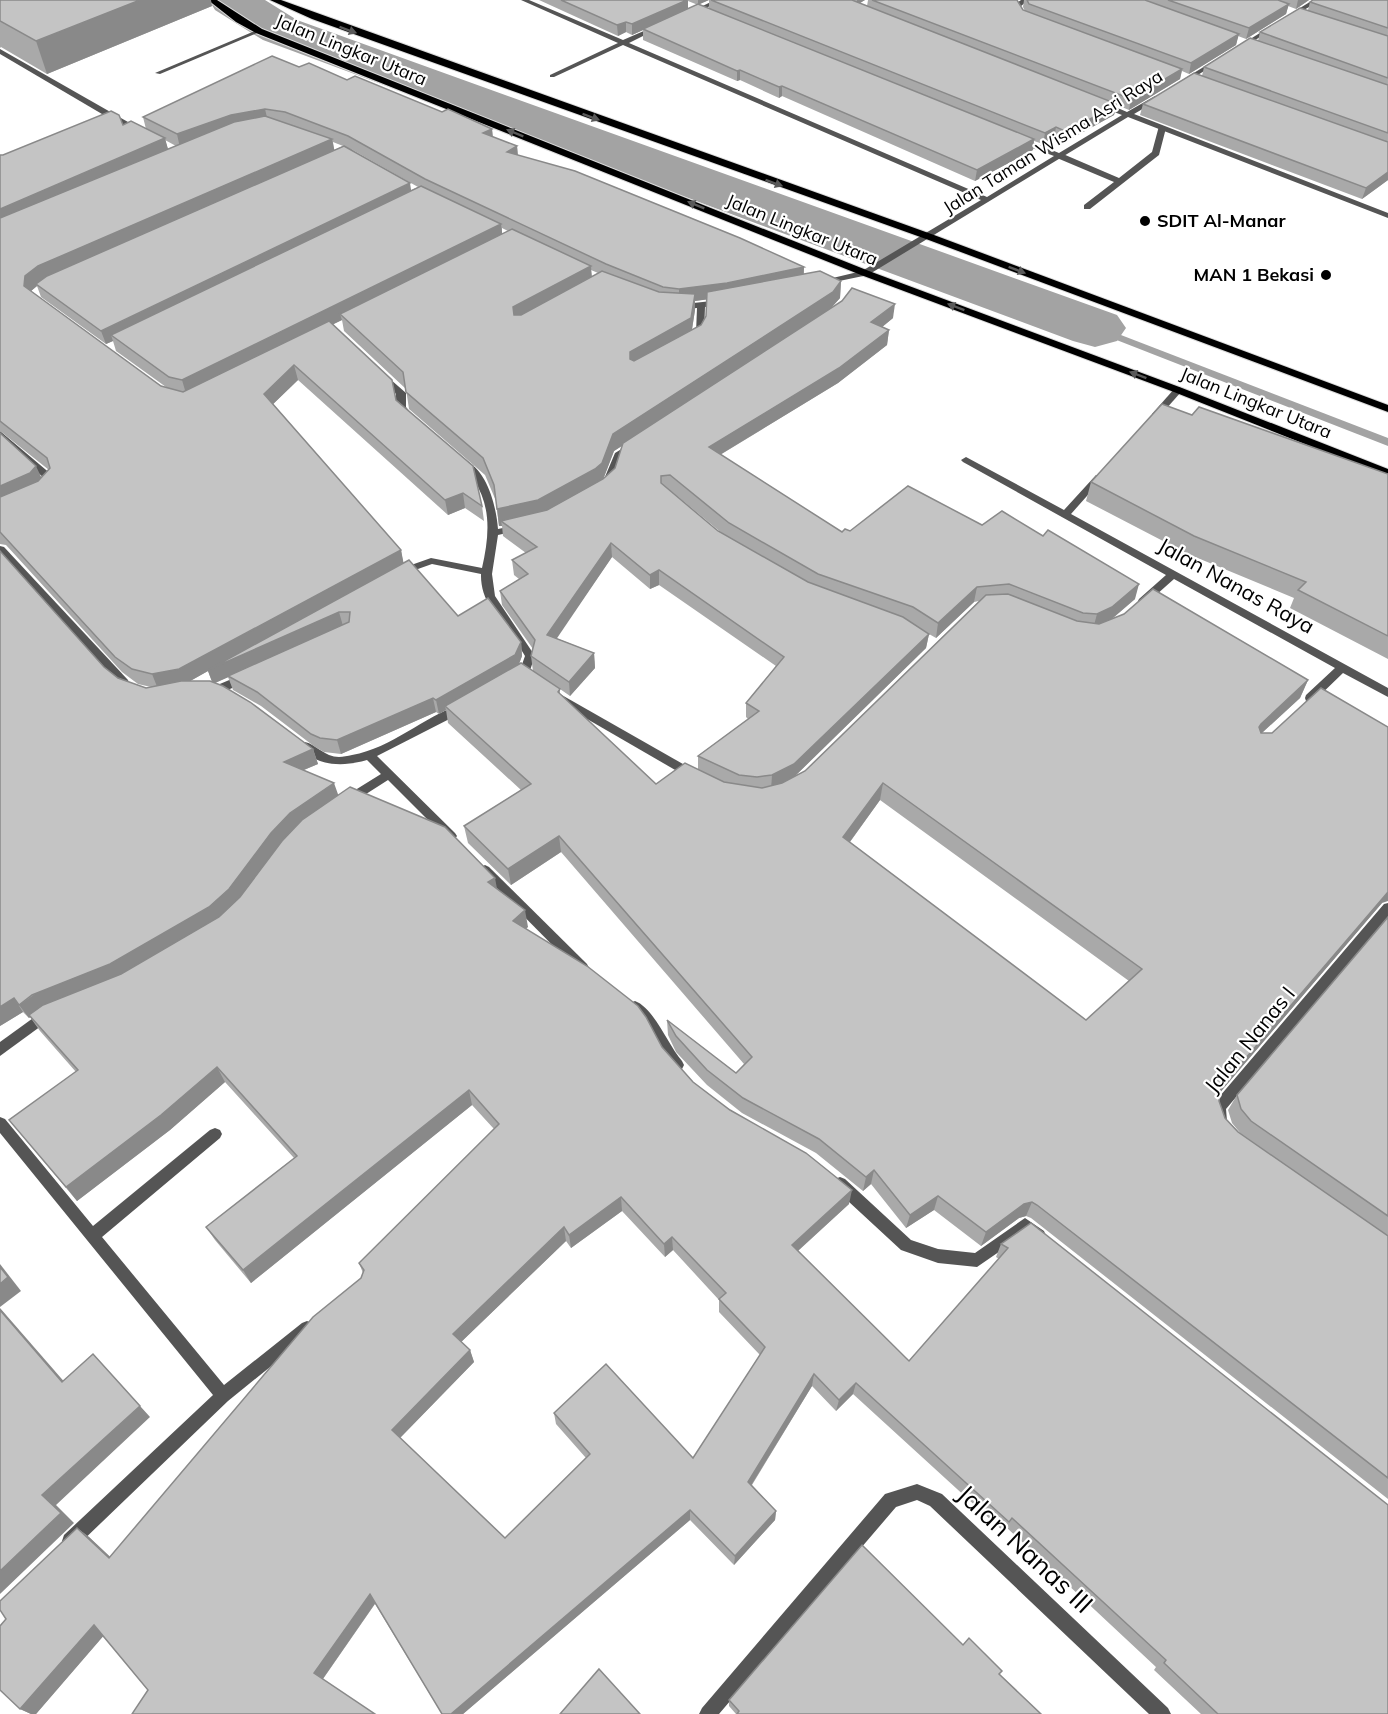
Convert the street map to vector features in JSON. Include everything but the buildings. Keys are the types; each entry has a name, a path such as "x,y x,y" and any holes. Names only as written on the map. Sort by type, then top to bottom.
{"main road":[{"name":"Jalan Lingkar Utara","path":"212,0 239,20 259,31 865,273 1178,390 1388,473"},
{"name":"Jalan Lingkar Utara","path":"274,0 336,25 927,238 1388,409"}],"street":[{"path":"524,0 987,200"},
{"path":"698,10 720,0"},
{"path":"1025,0 1019,3 1017,10 1035,21"},
{"path":"1286,19 1318,0"},
{"path":"689,10 709,14"},
{"path":"1286,10 1306,16"},
{"path":"552,76 666,24"},
{"name":"Jalan Taman Wisma Asri Raya","path":"1177,85 1276,25"},
{"path":"158,73 259,31"},
{"path":"1235,39 1257,47"},
{"path":"0,51 112,118 151,138"},
{"path":"1176,75 1198,83"},
{"name":"Jalan Taman Wisma Asri Raya","path":"808,286 852,281 927,238 1167,91"},
{"path":"1095,102 1388,216"},
{"path":"102,122 112,118"},
{"path":"1087,207 1156,153 1162,128"},
{"path":"1016,138 1121,182"},
{"path":"670,306 727,302"},
{"path":"691,343 700,333 701,305"},
{"path":"378,371 401,393 403,411 417,425"},
{"path":"1146,425 1178,390"},
{"path":"0,434 49,477 50,482 36,495"},
{"path":"600,490 609,482 618,455 638,442"},
{"path":"455,456 481,479 489,503 492,533 486,585 492,603 530,656 523,676"},
{"name":"Jalan Nanas Raya","path":"966,460 1388,693"},
{"path":"1066,514 1106,470"},
{"path":"492,533 523,526"},
{"path":"0,549 116,677 136,691"},
{"path":"393,576 431,561 487,572"},
{"path":"1131,612 1173,574"},
{"path":"1301,707 1343,667"},
{"path":"217,690 261,670"},
{"path":"208,679 198,687 233,695"},
{"path":"546,689 703,781"},
{"path":"292,736 328,761 336,762 383,750 470,703"},
{"path":"369,755 582,967 597,978"},
{"path":"340,805 389,774"},
{"name":"Jalan Nanas I","path":"1228,1135 1221,1124 1219,1107 1388,908"},
{"path":"621,995 654,1027 669,1057 685,1074"},
{"path":"0,1050 57,1010"},
{"path":"0,1123 223,1396"},
{"path":"93,1235 215,1134"},
{"path":"828,1174 872,1211 906,1245 938,1256 977,1260 1025,1225 1053,1247"},
{"path":"60,1551 223,1396 324,1314"},
{"name":"Jalan Nanas III","path":"708,1714 891,1500 917,1492 936,1500 1162,1714"}],"waterway":[{"path":"232,0 280,30 1095,328"},
{"path":"1095,328 1388,442"}],"place":[{"name":"SDIT Al-Manar","path":"1145,221"},
{"name":"MAN 1 Bekasi","path":"1326,275"}]}
